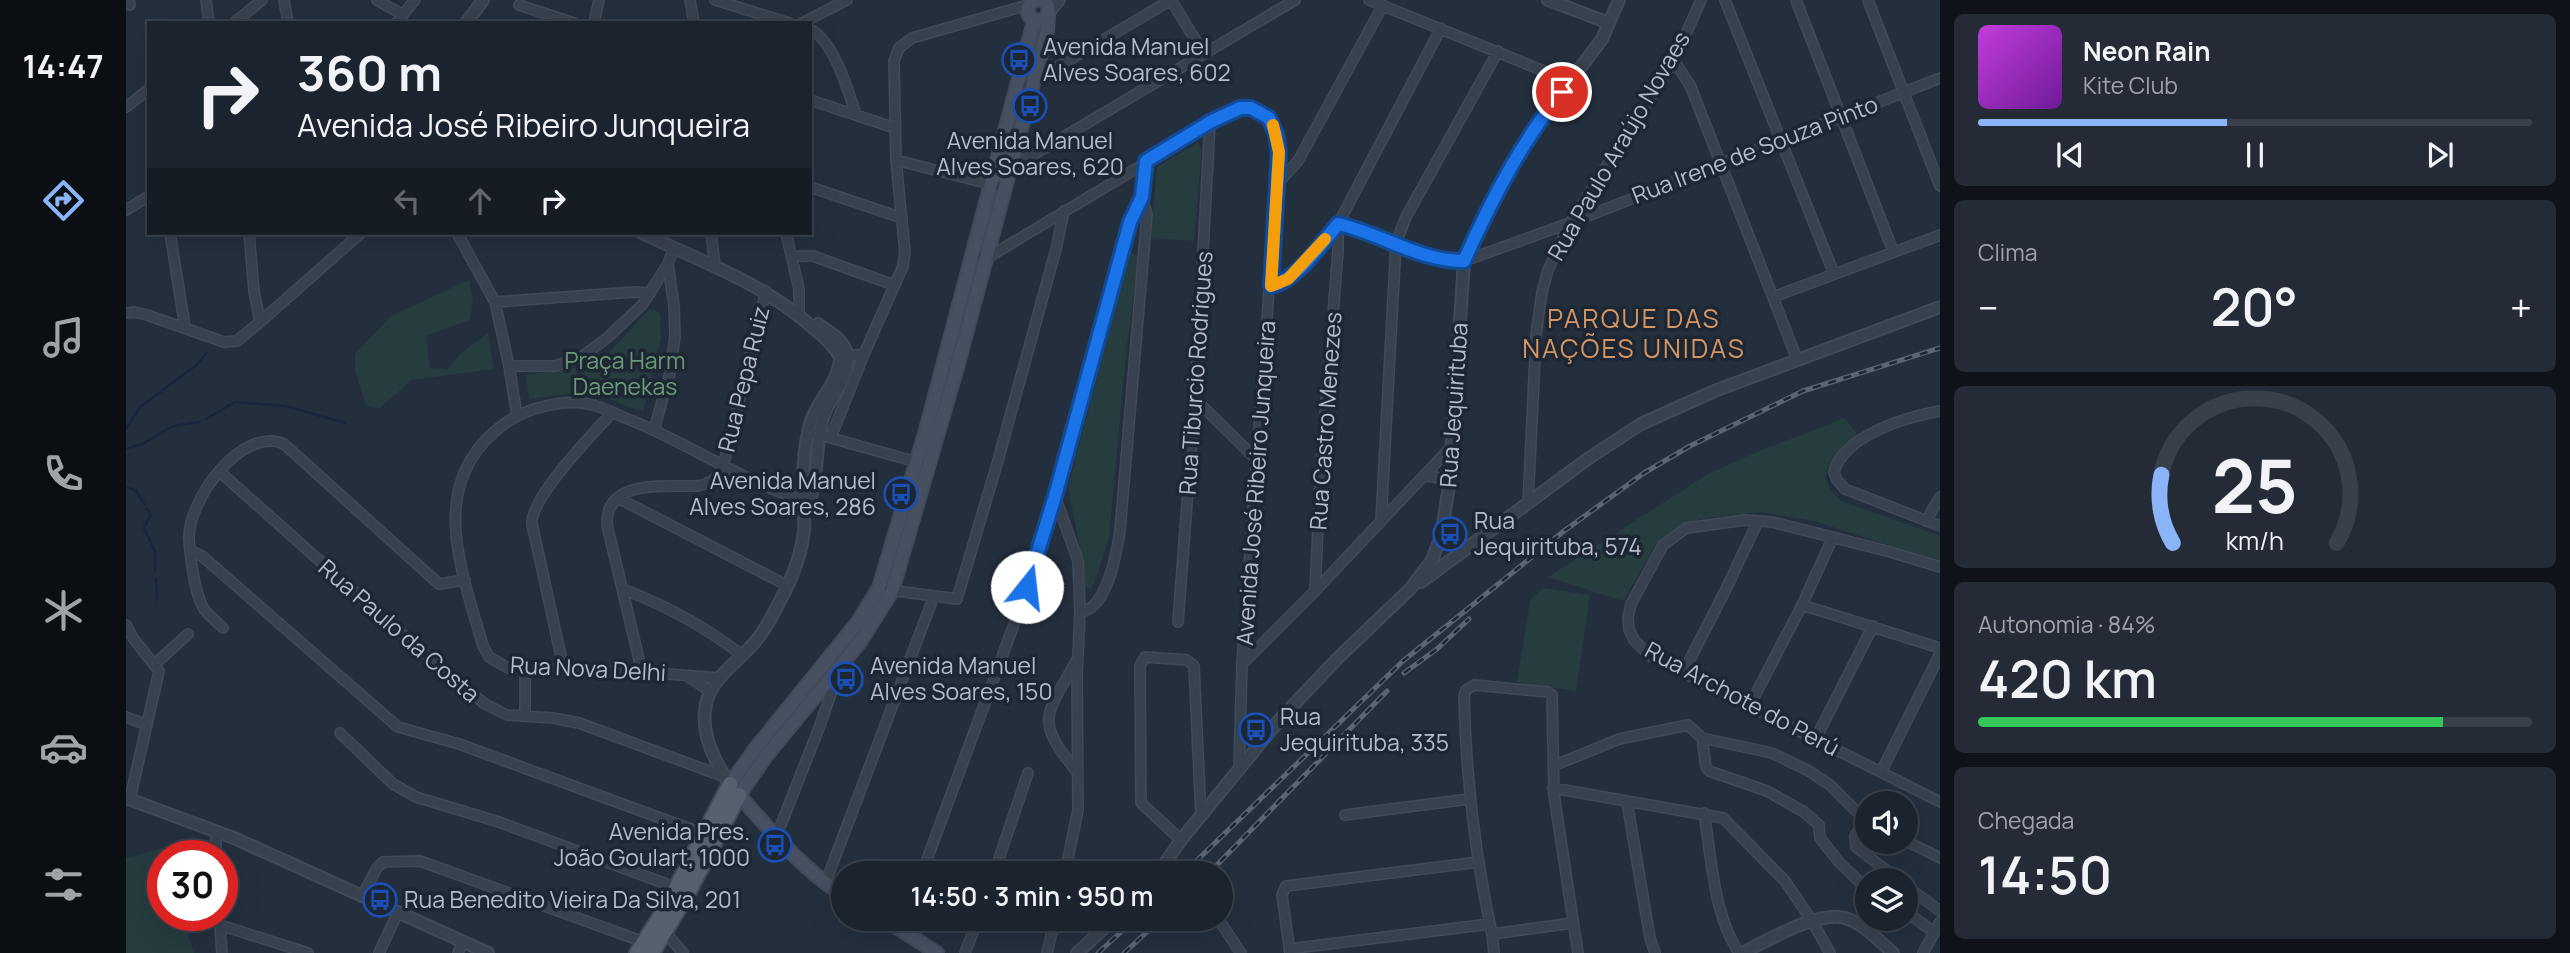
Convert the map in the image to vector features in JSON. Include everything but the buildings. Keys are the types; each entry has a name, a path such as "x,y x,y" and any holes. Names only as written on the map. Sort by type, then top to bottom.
{"main road":[{"path":"644,949 682,890 732,785 766,756 860,642 885,589 930,463 987,258 1047,31 1040,8"},
{"path":"644,949 666,932 704,834 756,748 885,589 915,461 1040,8"},
{"path":"732,785 777,835 831,887"},
{"path":"911,931 937,953"}],"street":[{"path":"206,0 209,21"},
{"path":"236,21 262,0"},
{"path":"284,0 288,21"},
{"path":"377,0 399,19 415,0"},
{"path":"467,21 483,0"},
{"path":"594,21 599,0"},
{"path":"690,0 694,21"},
{"path":"715,0 737,3 784,21"},
{"path":"806,21 847,0"},
{"path":"831,437 903,267 905,253 896,160 894,61 904,43 912,37 1003,12 1040,8 1059,0"},
{"path":"1015,92 1171,0 1204,54"},
{"path":"1011,168 1295,0"},
{"path":"1369,0 1571,82"},
{"path":"1548,0 1609,23"},
{"name":"Rua Jequirituba","path":"1166,861 1296,701 1412,588 1432,560 1441,536 1449,486 1464,261 1514,164 1539,122 1602,39 1619,0"},
{"name":"Rua Paulo Araújo Novaes","path":"1528,504 1539,309 1548,270 1570,223 1674,61 1701,0"},
{"path":"1725,0 1833,274"},
{"path":"1796,0 1893,251"},
{"path":"1868,0 1940,186"},
{"path":"519,5 568,21"},
{"path":"1277,184 1298,161 1384,5"},
{"path":"1271,286 1288,279 1338,224 1441,28"},
{"path":"812,30 829,48 848,88 856,115"},
{"path":"1381,521 1395,243 1406,218 1498,51"},
{"path":"1674,61 1690,85 1797,359"},
{"name":"Rua Irene de Souza Pinto","path":"1464,261 1570,223 1940,78"},
{"path":"126,107 147,91"},
{"path":"812,101 895,128"},
{"name":"Avenida José Ribeiro Junqueira","path":"987,258 1210,122 1240,108 1251,108 1262,113 1273,126 1279,144 1277,184 1242,664 1239,770"},
{"name":"Rua Tiburcio Rodrigues","path":"1178,622 1195,399 1210,122"},
{"path":"1930,158 1940,153"},
{"path":"896,160 1005,188"},
{"path":"926,861 1020,608 1055,496 1130,222 1142,197 1146,161"},
{"path":"812,188 902,218"},
{"path":"1587,195 1607,207"},
{"path":"126,210 147,197"},
{"path":"1080,612 1091,610 1106,585 1120,530 1147,215 1142,197"},
{"path":"885,589 957,598 1049,274 1064,211"},
{"path":"1338,224 1357,228 1444,261 1464,261"},
{"name":"Rua Castro Menezes","path":"1315,591 1338,224"},
{"path":"170,235 186,327"},
{"path":"249,235 260,323"},
{"path":"126,313 139,313 231,343 260,323 359,235"},
{"path":"458,235 495,302 517,416"},
{"path":"646,235 766,291 838,339 847,369 814,433 803,513 804,529 796,569 769,621 743,656 719,678 710,691 705,728 715,759 732,785"},
{"path":"711,235 715,266"},
{"path":"787,235 799,289 795,311"},
{"path":"1773,298 1940,235"},
{"path":"1321,243 1338,251"},
{"path":"509,366 555,366 580,358 607,338 642,305 668,264 674,248"},
{"path":"973,254 987,258"},
{"path":"792,256 813,256 894,285"},
{"path":"654,429 671,369 675,335 668,264"},
{"name":"Rua Pepa Ruiz","path":"723,467 766,291"},
{"path":"495,302 650,293"},
{"path":"1412,588 1589,458 1641,424 1695,399 1797,359 1940,307"},
{"path":"844,356 864,354"},
{"path":"1195,399 1256,459"},
{"name":"Rua Nova Delhi","path":"719,678 503,666 486,652 455,537 460,481 479,449 503,425 517,416 548,406 589,404 654,429 723,467 806,500"},
{"path":"1940,411 1916,416 1871,433 1849,450 1838,462 1834,472 1845,489 1940,526"},
{"path":"564,670 532,524 533,512 543,493 612,413"},
{"path":"814,433 930,463"},
{"path":"223,628 202,606 190,528 207,488 220,472 243,450 255,443 271,439 284,444 439,584 465,580"},
{"path":"1242,664 1452,446"},
{"path":"642,672 625,590 607,525 608,511 618,498 641,487 706,484 717,478 723,467"},
{"name":"Rua Paulo da Costa","path":"220,472 474,696 507,715 579,723 732,785"},
{"path":"1424,476 1436,477 1449,486"},
{"path":"1055,496 1077,561 1080,612 1078,820 1068,861"},
{"path":"1926,521 1940,497"},
{"path":"618,498 788,586"},
{"path":"1684,673 1758,521"},
{"name":"Rua Archote do Perú","path":"1940,567 1791,526 1758,521 1686,528 1673,536 1656,555 1631,604 1628,617 1634,640 1650,656 1940,802"},
{"path":"1751,705 1802,606 1833,537"},
{"path":"192,551 202,556 398,727 459,744 704,834"},
{"path":"1432,560 1448,564"},
{"path":"625,590 711,632 743,656"},
{"path":"825,884 934,597"},
{"path":"1802,606 1940,648"},
{"path":"126,625 159,671 128,798 216,832 488,953"},
{"path":"1816,738 1873,626"},
{"path":"155,664 188,634"},
{"path":"1881,772 1940,654"},
{"path":"1181,840 1141,803 1140,666 1145,657 1187,660 1194,666 1201,816"},
{"path":"1078,658 1050,710 1048,720 1051,737 1078,773"},
{"path":"777,835 841,665"},
{"path":"525,669 525,716"},
{"name":"Rua Nova Delhi","path":"685,675 710,691"},
{"path":"1494,953 1469,799 1464,696 1468,688 1476,685 1548,692 1552,697 1553,788 1578,953"},
{"path":"126,717 147,725"},
{"path":"1553,766 1619,739 1692,726 1702,738 1706,767 1709,771 1749,783 1804,812 1819,825 1819,837 1855,877"},
{"path":"340,733 393,783 416,797 499,822 682,890"},
{"path":"1702,738 1772,753 1809,771 1830,785 1855,809"},
{"path":"999,861 1028,773"},
{"path":"1553,788 1704,813 1728,821 1785,881 1812,921 1829,953"},
{"path":"1345,815 1469,799"},
{"path":"1628,802 1655,953"},
{"path":"1704,813 1721,913 1728,935 1741,953 1812,921 1838,916 1852,920 1893,953"},
{"path":"216,832 216,840"},
{"path":"1918,847 1940,858"},
{"path":"1865,854 1883,868"},
{"path":"362,896 374,872 383,862 420,860 644,949"},
{"path":"1479,862 1291,883 1286,886 1282,895 1289,951 1490,924"},
{"path":"1918,895 1940,911"},
{"path":"379,953 398,912"},
{"path":"1918,922 1935,937"},
{"path":"1923,953 1935,937 1940,922"},
{"path":"1492,934 1573,923"},
{"path":"238,927 308,953"},
{"path":"221,931 222,953"},
{"path":"965,953 973,931"},
{"path":"1047,953 1052,931"},
{"path":"1077,953 1101,931"},
{"path":"1226,931 1241,953"},
{"path":"666,932 683,953"},
{"path":"458,953 463,942"}],"green space":[{"path":"1198,142 1202,149 1194,241 1151,238 1157,167"},
{"path":"1125,251 1139,256 1127,344 1109,538 1091,589 1080,584 1080,548 1068,487 1096,382"},
{"path":"469,280 473,300 470,320 426,336 430,368 449,369 459,355 488,333 494,369 411,380 379,409 366,405 355,371 355,354 391,316"},
{"name":"Praça Harm Daenekas","path":"653,309 660,314 661,338 643,412 583,389 580,372 610,352 647,312"},
{"path":"576,368 579,392 529,399 526,375"},
{"path":"1845,418 1860,438 1830,463 1825,478 1831,491 1841,501 1940,536 1940,562 1814,521 1761,512 1700,519 1673,529 1656,545 1623,601 1548,577 1708,474"},
{"path":"1543,588 1590,595 1576,691 1517,682 1530,600"},
{"path":"147,852 147,931 187,931 194,953 126,953 126,858"}],"waterway":[{"path":"126,429 140,407 195,366 207,353"},
{"path":"206,419 235,402 286,406 345,423"},
{"path":"126,449 144,443 173,426 200,422"},
{"path":"126,487 136,491 144,504"},
{"path":"147,509 151,515 144,528 155,551 155,572"},
{"path":"156,579 157,600"}],"railway":[{"path":"1196,861 1403,661 1564,531 1644,473 1690,446 1803,391 1940,348"},
{"path":"1404,673 1437,649 1469,619"},
{"path":"1221,861 1387,691"},
{"path":"1098,953 1122,931"},
{"path":"1124,953 1148,931"}],"slow traffic":[{"path":"1273,125 1279,152 1271,286 1288,279 1325,239"}],"place":[{"name":"Avenida Manuel Alves Soares, 602","path":"1019,60"},
{"name":"Avenida Manuel Alves Soares, 620","path":"1030,106"},
{"name":"Avenida Manuel Alves Soares, 286","path":"901,494"},
{"name":"Rua Jequirituba, 574","path":"1450,534"},
{"name":"Avenida Manuel Alves Soares, 150","path":"846,679"},
{"name":"Rua Jequirituba, 335","path":"1256,730"},
{"name":"Avenida Pres. João Goulart, 1000","path":"775,845"},
{"name":"Rua Benedito Vieira Da Silva, 201","path":"380,900"}],"district":[{"name":"PARQUE DAS NAÇÕES UNIDAS","path":"1634,334"}],"route":[{"path":"1027,587 1055,496 1056,484 1130,222 1142,197 1146,161 1219,117 1240,108 1251,108 1269,118 1279,144 1271,286 1288,279 1338,224 1357,228 1444,261 1464,261 1514,164 1539,122 1562,92"}]}
